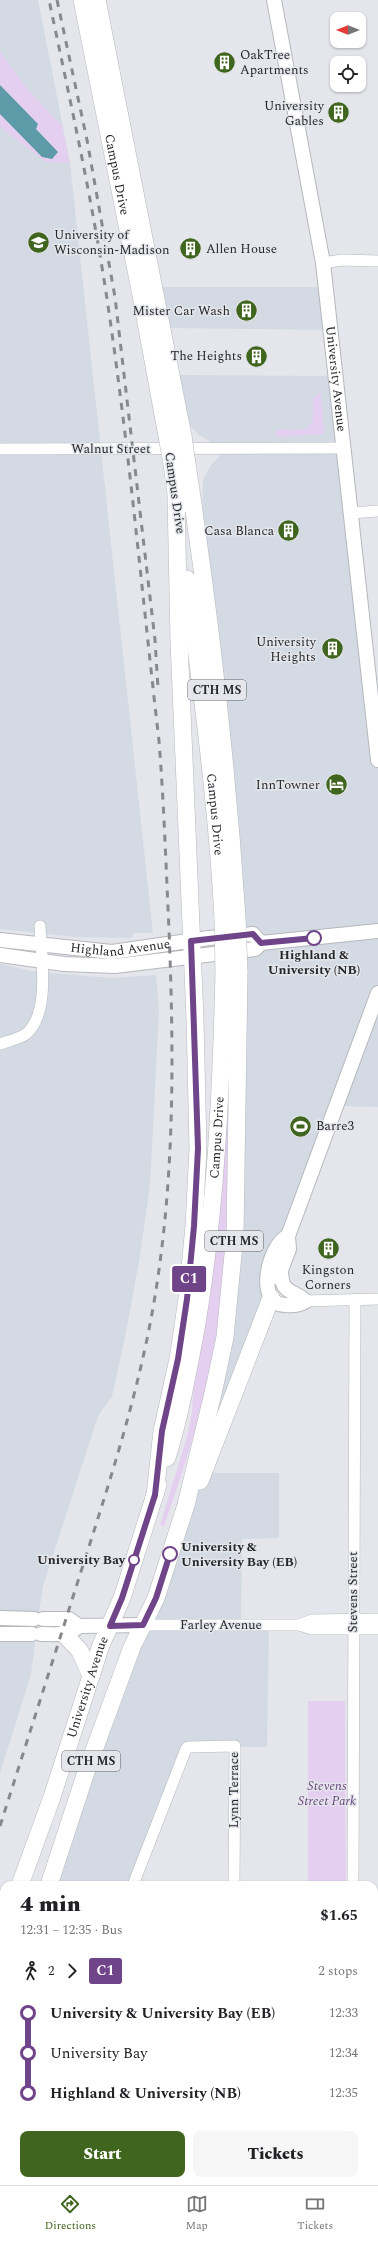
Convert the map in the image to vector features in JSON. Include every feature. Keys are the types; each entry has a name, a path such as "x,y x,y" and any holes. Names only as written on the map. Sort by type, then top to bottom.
{"main road":[{"name":"Campus Drive","path":"82,0 140,290 175,436"},
{"name":"Campus Drive","path":"97,0 180,464 202,560 228,785 236,1209 233,1260 220,1362 186,1505"},
{"name":"Campus Drive","path":"180,464 176,496 207,738 220,873 230,918"},
{"path":"155,1495 162,1431 178,1359 187,1299 194,1226 198,1148 179,641 176,496"},
{"name":"Campus Drive","path":"110,1626 122,1598 180,1412 207,1259 220,1127 231,972"},
{"path":"186,1505 205,1473 271,1298"},
{"name":"University Avenue","path":"50,1881 86,1772 132,1647 156,1598 186,1505"},
{"name":"University Avenue","path":"22,1881 38,1839 91,1676 110,1626"},
{"path":"72,1630 91,1676"},
{"path":"33,1881 38,1863 38,1839"}],"street":[{"name":"University Avenue","path":"274,0 323,263 343,448 376,722 378,760"},
{"path":"323,263 342,260 378,261"},
{"name":"Walnut Street","path":"0,449 343,448"},
{"path":"351,513 378,511"},
{"path":"0,1044 22,1037 36,1021 41,1006 42,961 40,926"},
{"name":"Highland Avenue","path":"0,955 42,961 115,966 253,934 261,943 378,931"},
{"name":"Highland Avenue","path":"0,940 112,952 191,949"},
{"path":"271,1298 289,1249 288,1236 378,993"},
{"path":"288,1236 278,1244 267,1274 268,1288 271,1298 281,1305 295,1305 306,1301 378,1299"},
{"path":"282,1269 283,1280 288,1291 306,1301"},
{"name":"Stevens Street","path":"353,1881 355,1299"},
{"path":"0,1618 70,1619 72,1630"},
{"name":"Farley Avenue","path":"353,1624 378,1619"},
{"name":"Farley Avenue","path":"143,1625 299,1625 312,1620 353,1624 378,1629"},
{"path":"0,1634 37,1634 110,1626 143,1625"},
{"name":"Lynn Terrace","path":"135,1881 186,1749 188,1747 235,1746 234,1881"}],"shaded area":[{"path":"0,0 38,0 70,163 153,933 134,933 131,938 74,937 0,929"},
{"path":"155,287 325,287 330,330 163,328"},
{"path":"172,375 335,376 378,722 378,1107 336,1106 288,1236 271,1298 205,1473 279,1473 279,1538 242,1539 241,1624 269,1625 267,1747 189,1747 135,1881 50,1881 132,1647 214,1389 236,1209 202,560 203,480 211,465 225,450 199,435 186,421"},
{"path":"0,964 31,971 111,978 156,975 159,1011 150,1185 140,1256 125,1337 112,1396 98,1416 43,1586 38,1619 0,1618"},
{"path":"0,1634 36,1634 31,1674 0,1773"}],"green space":[{"path":"0,52 29,91 62,126 70,163 46,162 0,127"},
{"path":"321,393 324,434 276,437 276,432 279,429 300,430 309,426 313,417 314,397"},
{"path":"227,1109 230,1109 227,1243 221,1310 216,1343 200,1413 164,1526 160,1525 187,1437 192,1412 194,1379"},
{"name":"Stevens Street Park","path":"308,1701 345,1701 346,1881 308,1881"}],"water":[{"path":"0,85 38,124 36,129 58,152 52,159 42,157 0,114"}],"railway":[{"path":"0,1826 103,1504 136,1387 153,1308 160,1261 169,1167 171,1119 171,978 159,741 129,465 115,354 101,262 88,187 49,0"},
{"path":"57,0 87,140 115,297 155,640 158,688"}],"bus line":[{"name":"C1","path":"170,1554 156,1598 143,1625 110,1626 122,1598 155,1495 162,1431 178,1359 187,1299 194,1226 198,1148 191,941 253,934 261,943 314,938"}],"place":[{"name":"OakTree Apartments","path":"224,62"},
{"name":"University Gables","path":"339,113"},
{"name":"University of Wisconsin-Madison","path":"39,242"},
{"name":"Allen House","path":"191,249"},
{"name":"Mister Car Wash","path":"246,311"},
{"name":"The Heights","path":"257,356"},
{"name":"Casa Blanca","path":"289,531"},
{"name":"University Heights","path":"332,649"},
{"name":"InnTowner","path":"336,785"},
{"name":"Highland & University (NB)","path":"314,938"},
{"name":"Barre3","path":"301,1126"},
{"name":"Kingston Corners","path":"328,1248"},
{"name":"University & University Bay (EB)","path":"170,1554"},
{"name":"University Bay","path":"134,1560"}]}
